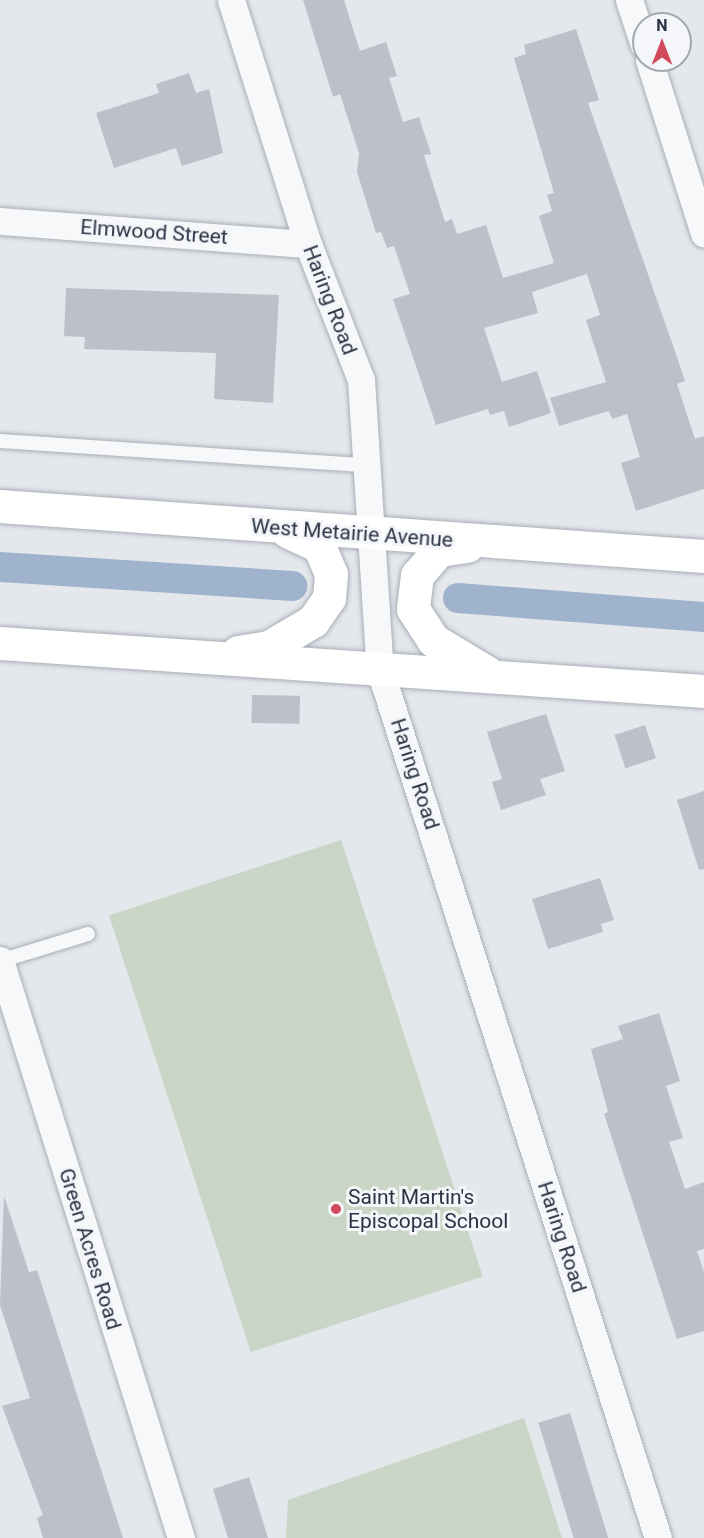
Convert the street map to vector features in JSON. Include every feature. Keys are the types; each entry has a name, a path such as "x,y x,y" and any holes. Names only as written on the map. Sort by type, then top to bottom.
{"main road":[{"name":"West Metairie Avenue","path":"0,506 281,529 704,556"},
{"path":"204,657 269,647 313,621 329,598 331,574 319,546 281,529"},
{"path":"490,542 439,550 417,575 413,609 433,640 476,670 504,678"},
{"path":"0,643 704,691"}],"street":[{"name":"Haring Road","path":"231,0 308,244 361,380 380,670 658,1538"},
{"path":"653,72 704,233"},
{"name":"Elmwood Street","path":"0,221 308,244"},
{"name":"Green Acres Road","path":"0,960 181,1538"}],"lane":[{"path":"0,441 365,465"},
{"path":"0,960 87,934"}],"green space":[{"path":"341,840 483,1277 251,1352 109,915"},
{"path":"524,1418 562,1538 286,1538 288,1500"}],"building":[{"path":"303,0 344,0 360,51 386,42 397,76 389,78 403,122 419,117 431,154 424,155 445,222 452,219 457,234 486,225 503,278 554,263 539,216 552,211 547,195 554,193 514,58 526,54 524,45 576,29 599,100 588,103 685,381 677,384 695,439 704,436 704,489 636,511 621,463 640,457 627,414 612,419 609,411 559,426 550,398 606,382 586,320 600,315 587,274 532,292 538,313 484,328 502,382 537,371 551,413 509,427 504,411 490,415 488,409 436,425 393,299 410,294 394,246 387,248 381,232 376,233 357,172 359,153 340,94 333,97"},
{"path":"189,73 196,93 209,89 223,153 182,166 176,148 114,168 96,113 159,93 156,84"},
{"path":"66,288 279,295 273,403 214,399 216,353 84,349 85,337 64,336"},
{"path":"252,695 300,696 300,724 252,723"},
{"path":"546,714 565,771 540,779 546,795 501,810 492,782 502,779 487,732"},
{"path":"645,725 656,758 625,768 615,735"},
{"path":"704,791 704,869 699,870 677,800"},
{"path":"600,878 614,920 601,924 603,932 548,949 532,899"},
{"path":"659,1013 680,1081 666,1086 683,1138 669,1142 685,1189 704,1182 704,1249 697,1251 704,1272 704,1331 677,1339 604,1114 608,1112 591,1049 623,1039 618,1026"},
{"path":"4,1196 29,1272 37,1270 123,1538 43,1538 37,1518 43,1515 2,1406 30,1398 0,1305"},
{"path":"570,1413 608,1538 574,1538 538,1423"},
{"path":"249,1477 268,1538 228,1538 213,1489"}],"waterway":[{"path":"0,567 292,586"},
{"path":"458,598 704,617"}],"place":[{"name":"Saint Martin's Episcopal School","path":"336,1209"}]}
